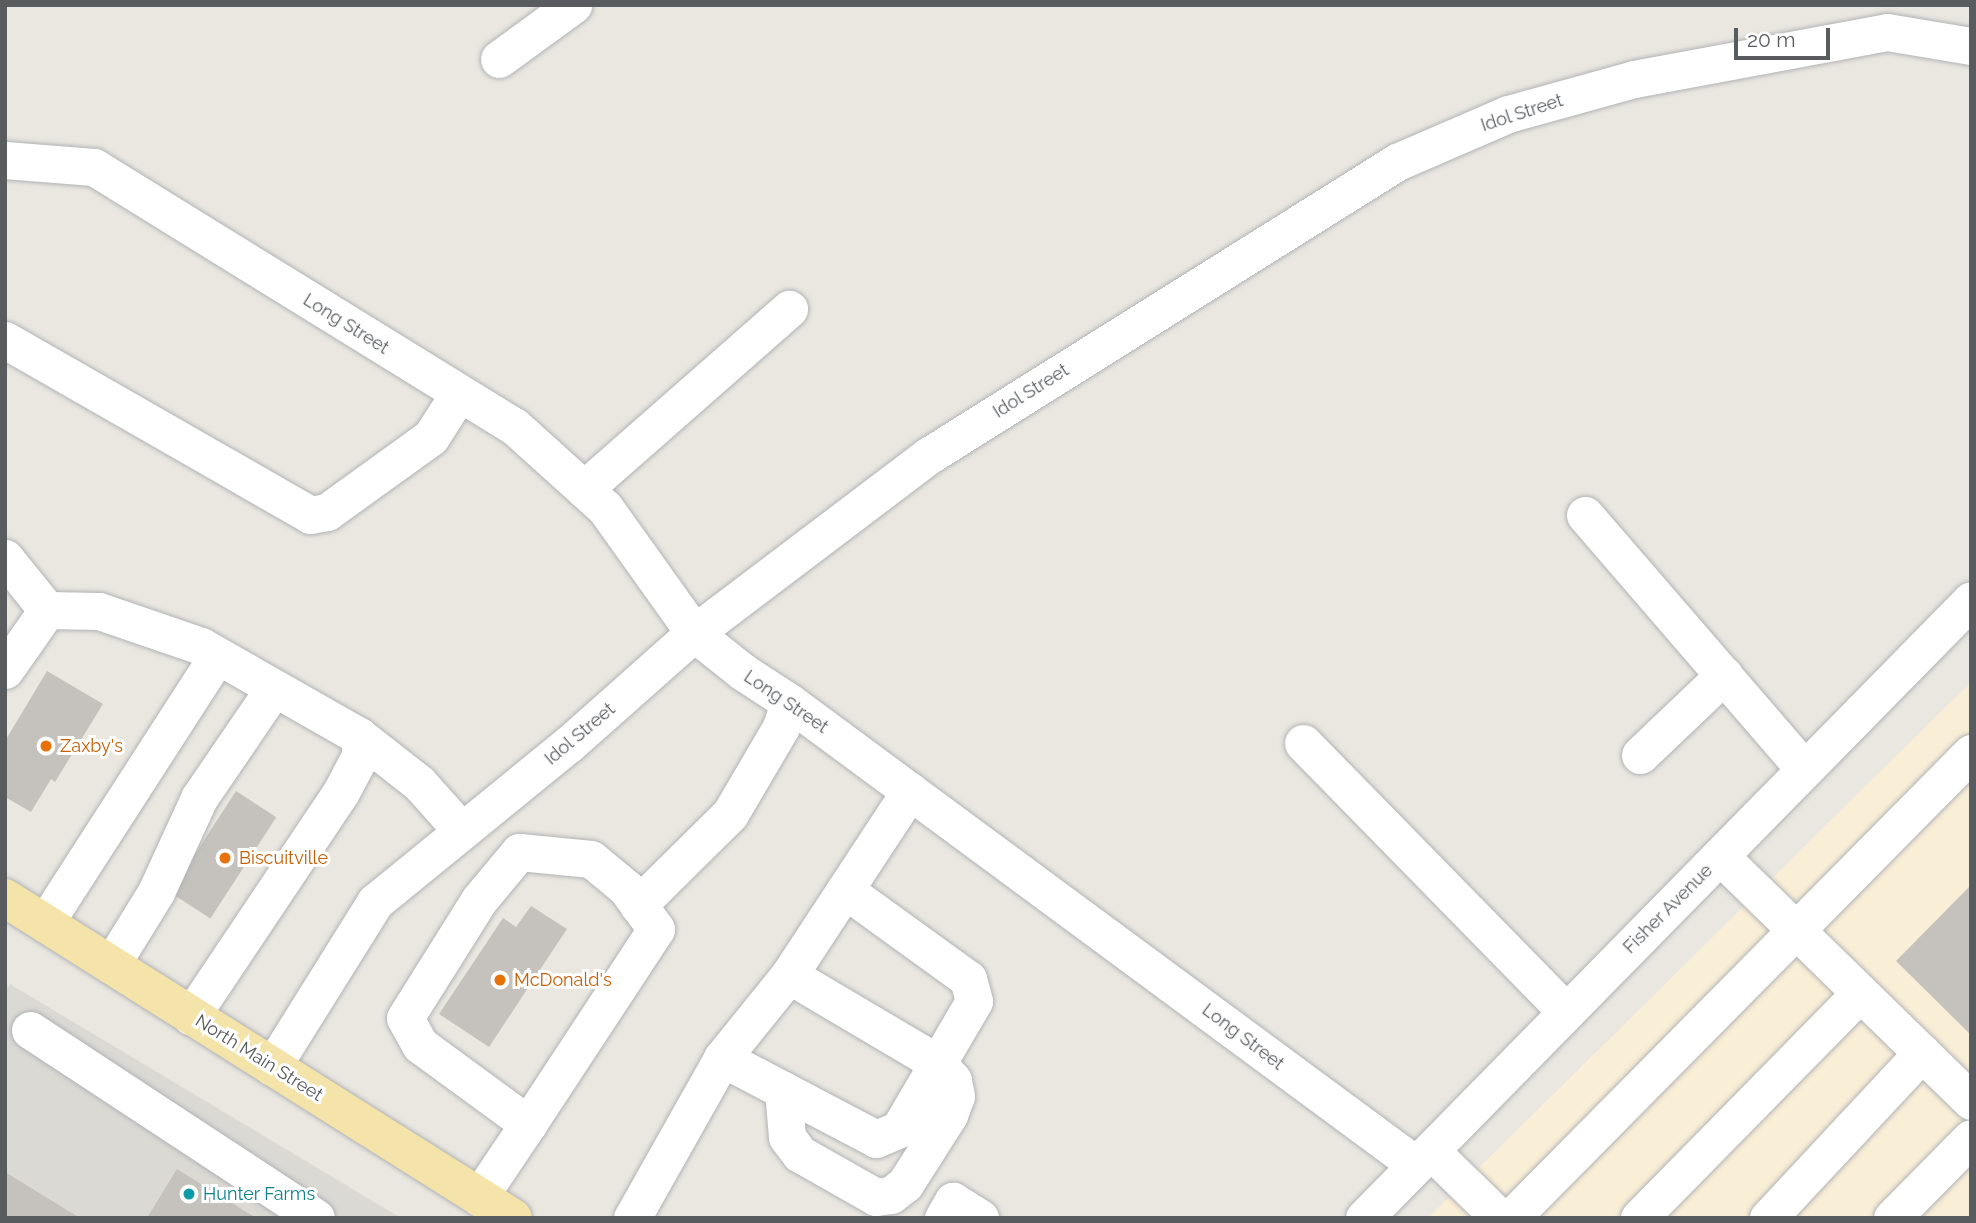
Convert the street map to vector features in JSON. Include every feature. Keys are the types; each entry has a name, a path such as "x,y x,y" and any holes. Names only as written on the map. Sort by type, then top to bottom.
{"main road":[{"name":"North Main Street","path":"5,898 513,1218"}],"street":[{"path":"499,59 573,5"},
{"name":"Idol Street","path":"272,1067 375,902 569,744 694,633 928,456 1397,162 1508,114 1634,79 1887,32 1971,46"},
{"name":"Long Street","path":"5,160 94,167 514,426 605,508 694,633 743,673 789,702 1423,1158 1500,1218"},
{"path":"584,489 789,309"},
{"path":"5,340 310,514 327,512 431,437 459,393"},
{"path":"1585,515 1804,769"},
{"path":"5,558 47,610 99,611 201,646 359,736 419,783 519,852 591,859 626,888 656,929 479,1198"},
{"name":"Fisher Avenue","path":"1364,1218 1804,769 1969,605"},
{"path":"5,670 47,610"},
{"path":"46,923 217,656"},
{"path":"1640,755 1724,675"},
{"path":"111,965 156,892 199,799 274,688"},
{"path":"638,905 730,814 780,727 789,702"},
{"path":"191,1016 341,792 361,754 359,736"},
{"path":"1303,743 1566,1012"},
{"path":"1511,1218 1971,753"},
{"path":"632,1218 722,1058 789,975 911,791"},
{"path":"519,852 479,900 405,1018 420,1045 528,1124"},
{"path":"1720,856 1971,1101"},
{"path":"722,1058 876,1139 899,1129 974,1001 968,979 845,890"},
{"path":"783,1090 787,1137 800,1154 876,1197 891,1195 905,1184 949,1115 956,1096 953,1080 936,1062 789,975"},
{"path":"1639,1218 1860,993"},
{"path":"30,1030 316,1218"},
{"path":"1768,1218 1922,1053"},
{"path":"1892,1218 1971,1138"},
{"path":"943,1218 953,1200 980,1218"}],"shaded area":[{"path":"1971,682 1971,1218 1428,1218"},
{"path":"10,984 401,1218 5,1218 5,992"}],"building":[{"path":"47,671 103,704 55,782 51,779 31,812 5,797 5,741"},
{"path":"236,791 276,817 210,919 170,892"},
{"path":"1971,885 1971,1035 1896,961"},
{"path":"531,906 567,929 489,1047 439,1014 503,918 516,927"},
{"name":"Hunter Farms","path":"177,1169 256,1218 147,1218"},
{"path":"5,1172 80,1218 5,1218"}],"place":[{"name":"Zaxby's","path":"46,746"},
{"name":"Biscuitville","path":"225,858"},
{"name":"McDonald's","path":"500,980"},
{"name":"Hunter Farms","path":"189,1194"}]}
